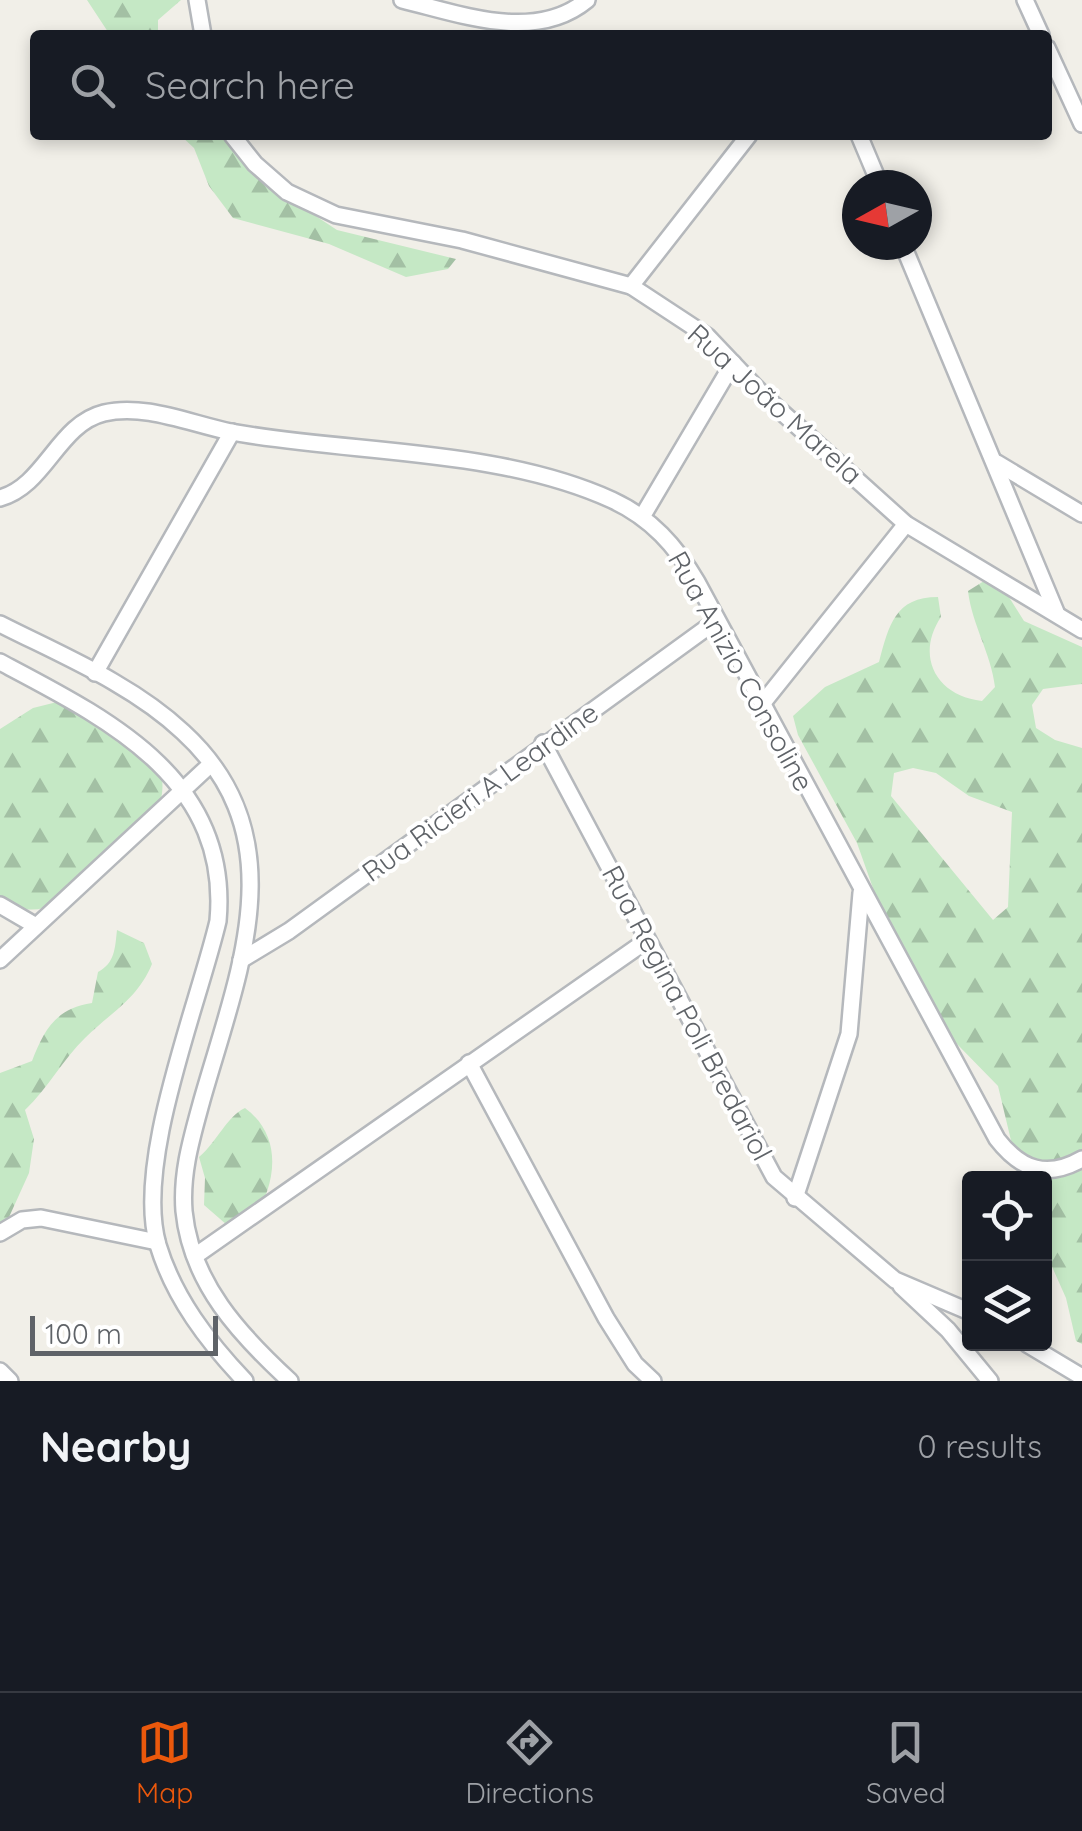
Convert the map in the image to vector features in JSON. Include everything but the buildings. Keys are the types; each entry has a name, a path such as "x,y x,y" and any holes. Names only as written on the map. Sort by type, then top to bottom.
{"street":[{"path":"197,0 202,30"},
{"path":"402,0 525,24 551,20 587,0"},
{"path":"1025,0 1039,30"},
{"path":"1052,59 1082,124"},
{"name":"Rua João Marela","path":"236,140 255,164 287,192 336,214 462,240 631,286 707,336 828,457 906,524 1082,630"},
{"path":"631,286 746,140"},
{"path":"862,140 874,170"},
{"path":"910,260 1056,612"},
{"path":"642,516 733,363"},
{"name":"Rua Anizio Consoline","path":"0,498 23,487 79,424 102,414 128,411 232,432 498,468 566,482 642,516 682,556 861,893 1010,1156 1033,1170 1047,1172 1082,1159"},
{"path":"95,673 232,432"},
{"path":"997,463 1082,514"},
{"path":"762,704 906,524"},
{"name":"Rua Ricieri A Leardine","path":"242,960 290,931 716,622"},
{"path":"0,624 95,673 183,732 212,764 228,790 249,850 254,882 242,960 184,1168 184,1213 195,1256 215,1300 240,1334 290,1381"},
{"path":"0,662 85,707 144,746 180,788 213,842 222,882 218,921 154,1172 157,1242 180,1300 245,1381"},
{"name":"Rua Regina Poli Bredariol","path":"544,744 774,1177 794,1198 895,1280 962,1308"},
{"path":"0,960 180,788 212,764"},
{"path":"794,1198 850,1034 853,942 861,893"},
{"path":"0,905 36,926"},
{"path":"195,1256 646,941"},
{"path":"469,1063 606,1318 635,1364 653,1381"},
{"path":"0,1233 22,1220 41,1218 157,1242"},
{"path":"895,1280 948,1330 990,1381"},
{"path":"948,1330 962,1315"},
{"path":"1039,1351 1082,1378"},
{"path":"0,1370 10,1381"}],"green space":[{"path":"87,0 181,0 158,20 158,30 107,30"},
{"path":"185,140 242,140 302,207 337,230 456,259 448,269 406,277 329,244 233,218 209,186 194,148"},
{"path":"984,581 1002,586 1024,621 1082,647 1082,684 1043,689 1032,705 1036,728 1055,740 1082,748 1082,1344 1076,1341 1066,1298 1052,1267 1052,1171 1018,1171 998,1086 956,1043 885,922 857,843 798,735 793,716 825,687 879,662 896,616 912,602 924,598 938,597 941,617 930,646 934,672 953,691 982,701 995,687 968,591","holes":["913,768 936,773 969,796 1012,812 1008,907 993,920 891,796 894,773"]},
{"path":"57,702 81,707 161,770 162,794 149,818 80,887 49,906 33,910 17,907 0,896 0,729 33,708"},
{"path":"117,930 144,943 152,964 131,996 77,1046 25,1110 34,1139 29,1173 0,1237 0,1073 32,1061 41,1040 60,1015 92,1003 98,972 111,960"},
{"path":"245,1108 266,1133 271,1147 271,1177 253,1220 227,1225 204,1205 205,1178 199,1157 232,1117"}]}
